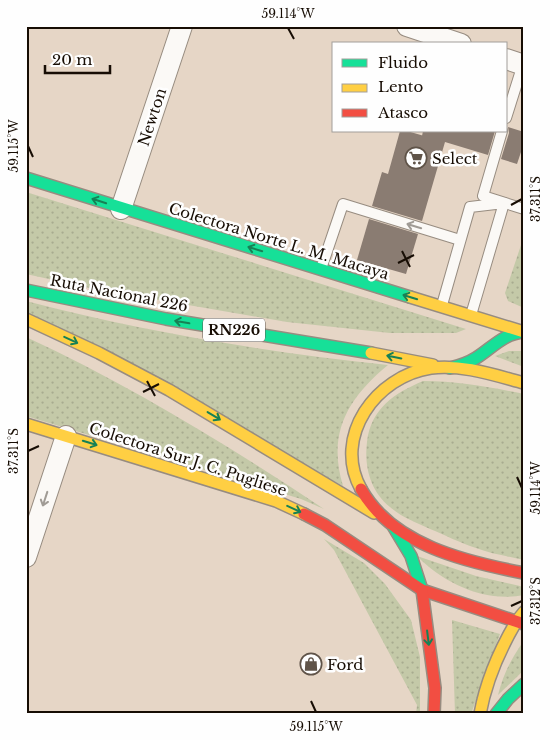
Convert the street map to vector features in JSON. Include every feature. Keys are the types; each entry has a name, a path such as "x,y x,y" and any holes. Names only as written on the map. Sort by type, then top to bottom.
{"main road":[{"name":"Colectora Norte L. M. Macaya","path":"26,178 524,332"},
{"name":"Ruta Nacional 226","path":"26,290 166,319 356,350 446,368 486,373 524,383"},
{"name":"Ruta Nacional 226","path":"26,320 106,357 168,389 296,468 430,545 477,563 524,573"},
{"path":"446,368 463,365 474,359 508,334 524,332"},
{"name":"Ruta Nacional 226","path":"389,522 365,496 354,472 351,461 357,424 369,403 389,384 416,371 446,368"},
{"name":"Colectora Sur J. C. Pugliese","path":"26,424 276,501 325,525 422,590 520,623"},
{"path":"389,522 400,535 419,574 435,688 434,714"},
{"path":"480,714 490,670 497,655 520,623 524,612"},
{"path":"496,714 524,684"}],"street":[{"name":"Newton","path":"122,208 182,26"},
{"path":"408,26 455,42"},
{"path":"26,557 66,436"}],"lane":[{"path":"508,109 518,62"},
{"path":"502,132 483,196 524,209"},
{"path":"441,307 470,207 504,203"},
{"path":"470,316 504,203"},
{"path":"321,270 342,204 460,240"}],"green space":[{"path":"26,192 466,329 456,333 390,333 287,322 90,288 26,274"},
{"path":"524,236 524,308 508,301 505,293"},
{"path":"26,301 206,340 388,365 362,390 344,418 338,449 343,486 26,312"},
{"path":"26,337 103,375 178,417 324,509 301,499 26,416"},
{"path":"509,351 524,351 524,367 495,356"},
{"path":"423,381 474,385 524,394 524,560 470,546 409,520 394,511 383,501 373,486 368,469 366,451 369,430 379,411 386,403 403,391"},
{"path":"324,539 364,563 385,584 411,620 420,657 420,714 416,714 417,705 334,550"},
{"path":"417,556 476,576 520,586 524,588 524,595 494,596 466,589 439,575"},
{"path":"452,620 500,634 471,714 455,714"},
{"path":"523,642 524,670 498,695 508,667"}],"building":[{"path":"508,127 524,132 524,143 517,164 501,159 509,133"},
{"path":"400,132 422,135 423,132 495,132 488,155 445,142 422,221 372,206 382,172 388,174"},
{"path":"369,219 418,234 406,274 357,260"}],"traffic: fast":[{"path":"26,178 410,297"},
{"path":"26,290 166,319 371,353"},
{"path":"450,368 473,360 510,335 524,332"},
{"path":"393,526 411,556 422,590"},
{"path":"496,714 524,684"}],"traffic: slow":[{"path":"410,297 524,332"},
{"path":"26,319 99,353 169,390 374,513"},
{"path":"371,353 433,365"},
{"path":"361,489 353,469 352,449 356,430 364,412 377,396 393,383 411,373 443,367 478,371 524,383"},
{"path":"26,424 276,501 304,514"},
{"path":"516,622 524,612"},
{"path":"480,714 494,666 516,622"}],"traffic: jam":[{"path":"361,489 375,508 391,524 432,548 478,563 524,573"},
{"path":"304,514 325,525 422,590 524,624"},
{"path":"422,590 435,688 434,714"}],"place":[{"name":"Select","path":"416,158"},
{"name":"Ford","path":"311,664"}]}
